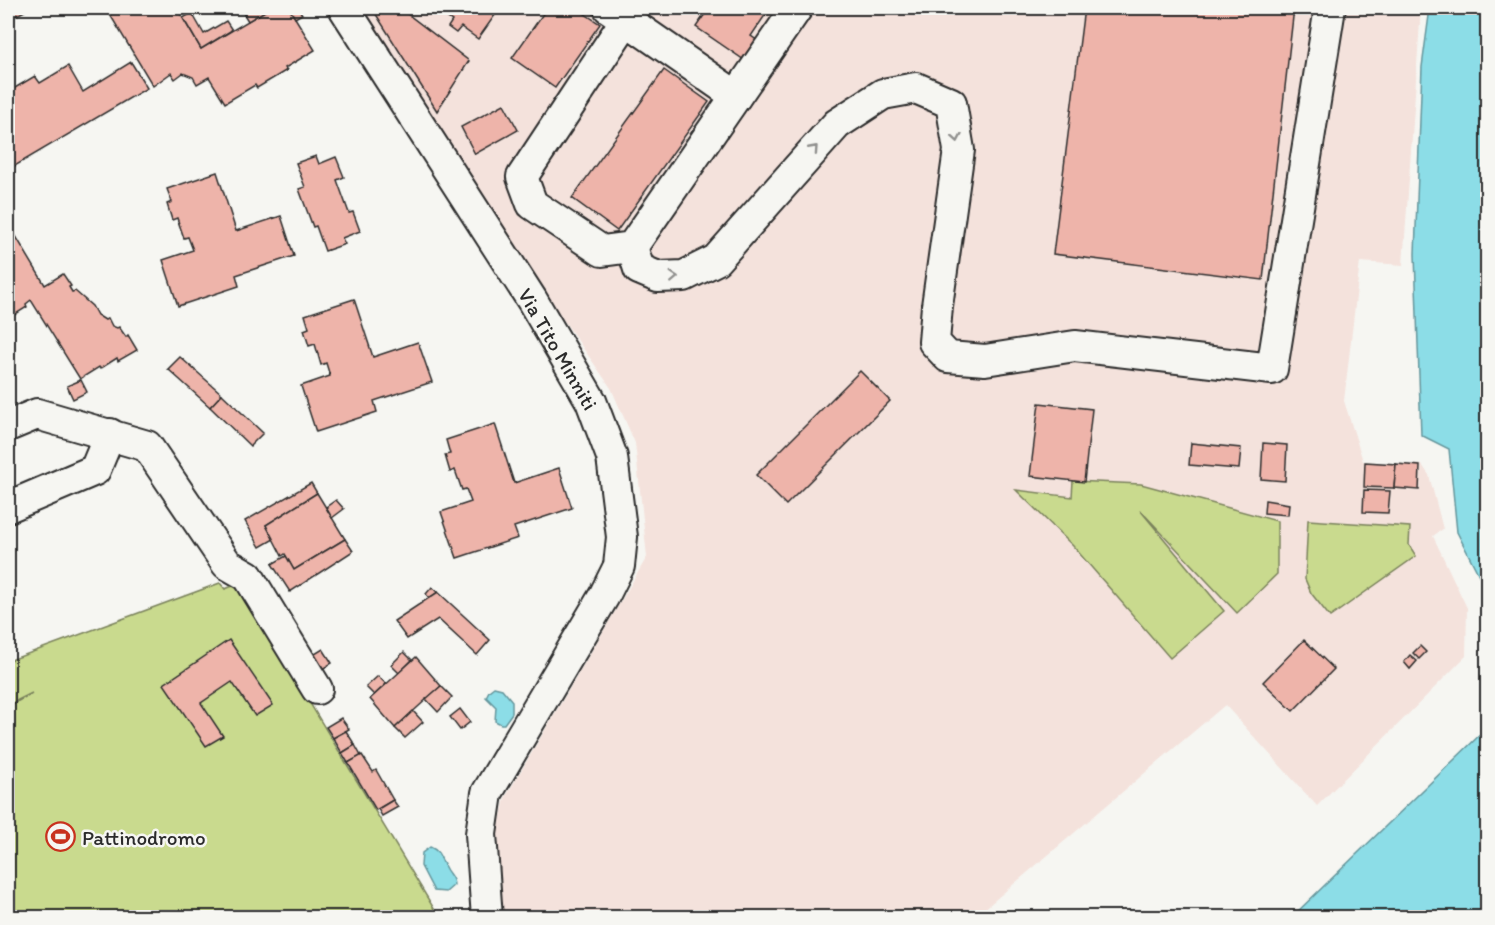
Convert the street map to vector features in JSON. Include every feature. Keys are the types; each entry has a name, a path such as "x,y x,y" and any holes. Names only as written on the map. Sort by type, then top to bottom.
{"street":[{"name":"Via Tito Minniti","path":"344,8 532,300 591,401 612,457 622,537 619,566 604,596 487,793 481,834 487,918"},
{"path":"736,96 618,14 522,177 532,204 602,251 632,248 797,8"},
{"path":"632,248 639,268 658,277 684,276 716,260 837,124 883,94 916,88 951,103 959,150 936,306 934,342 948,357 985,360 1075,346 1272,369 1330,8"},
{"path":"8,426 38,414 147,446 226,564 248,576 317,689"},
{"path":"8,507 95,470 110,434"}],"shaded area":[{"path":"361,8 1421,8 1403,265 1360,262 1344,401 1363,461 1422,465 1429,475 1443,529 1433,536 1467,608 1466,656 1317,806 1225,705 975,917 505,917 500,899 494,848 505,798 647,557 635,443 611,388 471,188"}],"green space":[{"path":"1073,481 1141,484 1277,521 1277,574 1237,613 1140,510 1224,611 1170,658 1073,546 1016,490 1072,497"},
{"path":"1308,520 1410,527 1409,545 1416,556 1330,617 1311,593 1305,579"},
{"path":"220,583 225,589 238,584 439,917 8,917 8,707 32,693 12,703 8,699 8,661"}],"water":[{"path":"1430,8 1487,8 1487,591 1457,532 1449,449 1421,435 1415,254 1422,67"},
{"path":"494,687 502,689 512,701 512,713 504,724 495,721 496,707 486,697"},
{"path":"1487,728 1487,917 1292,917"},
{"path":"430,847 438,852 453,880 454,885 446,892 434,891 421,866 422,853"}],"building":[{"path":"8,8 30,8 8,20"},
{"path":"106,8 177,8 201,49 270,8 289,8 315,50 257,88 255,85 225,103 209,77 197,84 193,77 183,73 175,79 171,73 153,86"},
{"path":"248,8 270,8 248,21 242,11"},
{"path":"289,8 298,8 302,14 295,18"},
{"path":"372,8 408,8 405,12 469,61 437,111"},
{"path":"446,8 500,8 478,39 461,27 456,33 448,27 452,21 442,14"},
{"path":"547,8 576,8 600,24 555,88 512,58"},
{"path":"709,8 770,8 751,36 764,45 750,64 696,27"},
{"path":"1084,8 1294,8 1263,280 1053,254"},
{"path":"192,13 204,34 226,21 232,30 201,49 183,18"},
{"path":"131,62 147,88 8,170 8,92 35,76 40,83 68,66 83,92"},
{"path":"664,70 709,102 617,231 572,198"},
{"path":"504,104 518,130 475,154 461,127"},
{"path":"316,156 319,164 336,157 344,177 337,180 349,213 353,212 360,231 342,238 345,244 325,251 299,189 305,187 296,163"},
{"path":"217,172 236,231 281,216 294,256 236,275 239,286 178,306 163,260 193,250 188,237 184,238 177,218 172,220 167,204 172,202 167,189"},
{"path":"8,223 45,285 63,274 72,292 75,291 92,306 97,315 105,320 108,318 112,326 119,327 126,337 128,335 137,350 118,361 117,358 100,369 99,367 80,379 31,300 26,304 27,307 8,319"},
{"path":"354,299 373,357 418,342 432,382 374,401 377,412 316,432 301,386 330,376 326,363 321,365 315,344 309,346 304,330 309,328 305,315"},
{"path":"180,357 222,394 210,407 168,369"},
{"path":"860,371 890,401 786,505 756,475"},
{"path":"81,380 87,392 73,399 67,386"},
{"path":"222,394 263,433 250,446 210,407"},
{"path":"1039,403 1092,409 1084,482 1030,476"},
{"path":"495,424 514,483 559,468 572,508 514,527 518,538 457,558 441,512 471,502 466,489 462,490 455,470 450,472 445,455 450,454 446,440"},
{"path":"1191,443 1241,448 1239,469 1189,465"},
{"path":"1263,443 1287,445 1285,481 1261,479"},
{"path":"1365,462 1396,464 1394,488 1364,487"},
{"path":"1396,464 1420,466 1419,490 1394,488"},
{"path":"311,483 317,493 266,525 274,539 260,547 245,521"},
{"path":"1364,490 1390,491 1388,513 1363,512"},
{"path":"317,493 345,539 294,570 285,554 282,556 266,525"},
{"path":"336,500 344,509 332,518 326,507"},
{"path":"1265,500 1289,504 1288,515 1264,513"},
{"path":"345,539 353,551 290,592 272,564 286,556 294,570"},
{"path":"432,587 438,592 429,598 426,594"},
{"path":"438,592 490,640 477,655 438,619 407,639 394,621"},
{"path":"229,640 273,705 255,716 232,682 201,703 223,736 206,746 164,684"},
{"path":"1304,640 1334,669 1293,711 1263,682"},
{"path":"1420,646 1426,652 1419,659 1413,653"},
{"path":"323,649 332,663 319,671 310,657"},
{"path":"404,652 412,660 399,673 391,665"},
{"path":"1410,655 1417,661 1410,669 1404,662"},
{"path":"416,657 441,686 395,728 370,699"},
{"path":"378,676 386,684 374,695 366,687"},
{"path":"441,686 452,697 438,712 426,699"},
{"path":"460,709 470,722 460,730 450,717"},
{"path":"413,711 423,722 405,738 395,728"},
{"path":"341,718 349,729 333,738 326,727"},
{"path":"346,731 355,745 342,753 333,738"},
{"path":"355,745 361,756 348,763 342,753"},
{"path":"362,755 373,772 376,770 393,800 376,810 348,763"},
{"path":"393,800 398,807 382,816 378,809"}],"place":[{"name":"Pattinodromo","path":"61,837"}]}
